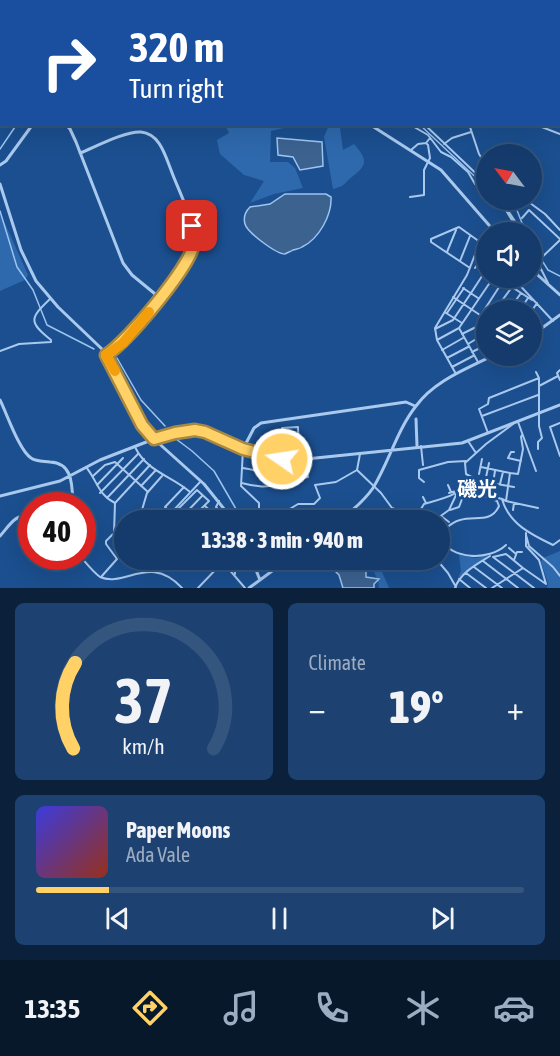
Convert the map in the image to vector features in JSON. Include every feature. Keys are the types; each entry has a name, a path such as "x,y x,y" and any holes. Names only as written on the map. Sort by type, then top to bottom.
{"street":[{"path":"0,165 6,161 32,126"},
{"path":"67,126 72,133 120,256 132,275 160,298"},
{"path":"372,126 441,170 487,222"},
{"path":"413,126 423,131 441,152 451,157 468,172 476,185"},
{"path":"426,126 476,174"},
{"path":"470,126 476,146"},
{"path":"539,126 560,134"},
{"path":"444,144 448,140 471,132"},
{"path":"80,153 137,133 153,137 160,145 195,237 191,253 160,298 123,343 106,355"},
{"path":"411,150 418,144 426,143 430,138"},
{"path":"410,197 424,195 424,170 429,161 426,143"},
{"path":"0,184 28,266 36,282 106,355 142,425 154,439 201,481 226,510"},
{"path":"522,218 530,210 560,239 542,257"},
{"path":"540,210 560,230"},
{"path":"470,268 431,242 431,239 459,227 476,239"},
{"path":"447,252 456,229"},
{"path":"460,261 470,235"},
{"path":"456,374 437,340 435,329 462,287 476,252"},
{"path":"542,268 548,283"},
{"path":"542,270 545,274"},
{"path":"542,278 560,296"},
{"path":"435,329 455,318 476,285"},
{"path":"462,287 479,298"},
{"path":"437,340 459,328 486,288"},
{"path":"515,288 532,300"},
{"path":"523,288 534,300"},
{"path":"516,300 521,293"},
{"path":"455,298 476,312"},
{"path":"0,351 19,344 51,342 34,326 37,312 50,299"},
{"path":"542,309 553,321"},
{"path":"446,312 462,323"},
{"path":"542,328 560,315"},
{"path":"442,350 476,327"},
{"path":"459,328 476,359"},
{"path":"447,358 476,340"},
{"path":"452,367 476,352"},
{"path":"351,510 369,493 415,406 430,391 476,364"},
{"path":"539,386 559,378 557,373 560,370"},
{"path":"536,372 539,378 538,414 542,438 538,442 538,449"},
{"path":"488,433 479,409 488,404 489,398 539,378"},
{"path":"482,417 539,394"},
{"path":"0,400 28,455 34,460 57,462 63,465 70,476 72,492"},
{"path":"260,510 259,503 242,486 242,483 243,449 254,428 261,423 406,402 415,406"},
{"path":"0,496 60,481 86,467 154,439 175,433 195,430 205,432 243,449 283,459 306,459 468,441 560,405"},
{"path":"416,419 423,465"},
{"path":"515,423 536,471"},
{"path":"514,487 479,481 465,470 466,462 515,423"},
{"path":"560,423 550,427 560,456"},
{"path":"242,483 261,487 279,483 282,476 283,459 282,428 298,427 299,459"},
{"path":"481,467 518,474 523,449 522,435"},
{"path":"468,441 476,453"},
{"path":"135,447 138,453 162,476 190,492"},
{"path":"514,452 511,452 508,458 521,461"},
{"path":"100,493 138,453"},
{"path":"357,470 360,453"},
{"path":"97,485 123,458"},
{"path":"107,498 144,459"},
{"path":"243,468 294,480 308,477 306,459"},
{"path":"479,474 482,459"},
{"path":"93,476 105,465 115,462 147,492"},
{"path":"424,482 419,478 419,470 448,462 466,462"},
{"path":"485,482 489,463"},
{"path":"100,577 117,560 106,544 114,533 115,503 150,465"},
{"path":"86,467 93,476 100,493 115,503"},
{"path":"141,486 156,470"},
{"path":"288,510 298,504 314,504 320,498 315,485 336,482 357,470"},
{"path":"357,470 381,493 392,508 398,510"},
{"path":"493,483 495,470"},
{"path":"500,484 503,471"},
{"path":"510,473 507,485 509,487 504,500 506,512 526,534 553,545 560,540"},
{"path":"142,510 147,492 162,476"},
{"path":"449,510 459,507 472,477"},
{"path":"175,510 201,481"},
{"path":"450,525 461,519 486,518 496,511 499,506 497,501 485,497 479,481"},
{"path":"421,510 426,503 439,501 459,491 468,483"},
{"path":"448,485 450,493 459,491"},
{"path":"168,510 165,507 184,487"},
{"path":"176,510 197,490 209,501 200,510"},
{"path":"449,510 459,491"},
{"path":"484,494 538,508"},
{"path":"189,510 203,495"},
{"path":"423,497 426,503"},
{"path":"218,510 216,507 219,501"},
{"path":"513,510 514,503"},
{"path":"204,506 209,510"},
{"path":"0,536 18,516"},
{"path":"526,534 529,546 560,576"},
{"path":"526,534 526,546 539,560 546,584"},
{"path":"450,550 474,556 496,552 507,547 516,554"},
{"path":"516,554 522,552"},
{"path":"534,588 493,557 506,554 546,584"},
{"path":"514,560 516,554"},
{"path":"455,587 459,579 490,556"},
{"path":"483,561 518,588"},
{"path":"474,567 502,588"},
{"path":"492,588 523,568"},
{"path":"93,570 100,577 113,580 158,573 165,575 182,588"},
{"path":"198,588 214,570"},
{"path":"230,570 247,588 274,570"},
{"path":"235,570 235,575"},
{"path":"256,570 260,580"},
{"path":"445,570 455,587"},
{"path":"466,573 486,588"},
{"path":"459,579 470,588"},
{"path":"542,588 546,584"}],"shaded area":[{"path":"226,126 293,126 271,131 270,162 288,162 295,168 303,188 274,194 250,203 264,181 244,175 220,154 217,140 229,133"},
{"path":"329,126 340,128 343,150 354,144 364,161 358,172 343,185 333,189 324,137"},
{"path":"277,138 322,142 323,166 300,170 293,157 278,155"},
{"path":"285,194 326,194 331,197 331,204 327,219 314,238 301,248 285,254 269,247 256,237 247,228 244,219 250,207 270,204"},
{"path":"0,212 28,275 25,280 0,291"},
{"path":"560,551 560,588 547,588 548,583 541,562 543,558"},
{"path":"459,555 475,558 488,556 458,578 461,571"},
{"path":"334,570 364,570 366,577 379,579 374,584 374,588 343,588 339,575"},
{"path":"373,570 381,570 389,588 379,588"}],"waterway":[{"path":"0,149 16,126"},
{"path":"421,126 476,178"},
{"path":"517,210 522,222"},
{"path":"0,211 17,267 33,290 47,325 94,349"},
{"path":"542,260 548,270 560,276"},
{"path":"117,358 141,400 165,426"},
{"path":"176,439 214,471 236,509 239,510"}],"slow traffic":[{"path":"115,371 106,355 123,343 149,312"}],"district":[{"name":"磯光","path":"477,488"}],"route":[{"path":"192,226 195,243 191,253 164,294 123,343 106,355 142,425 154,439 186,430 195,430 261,455 282,459"}]}
